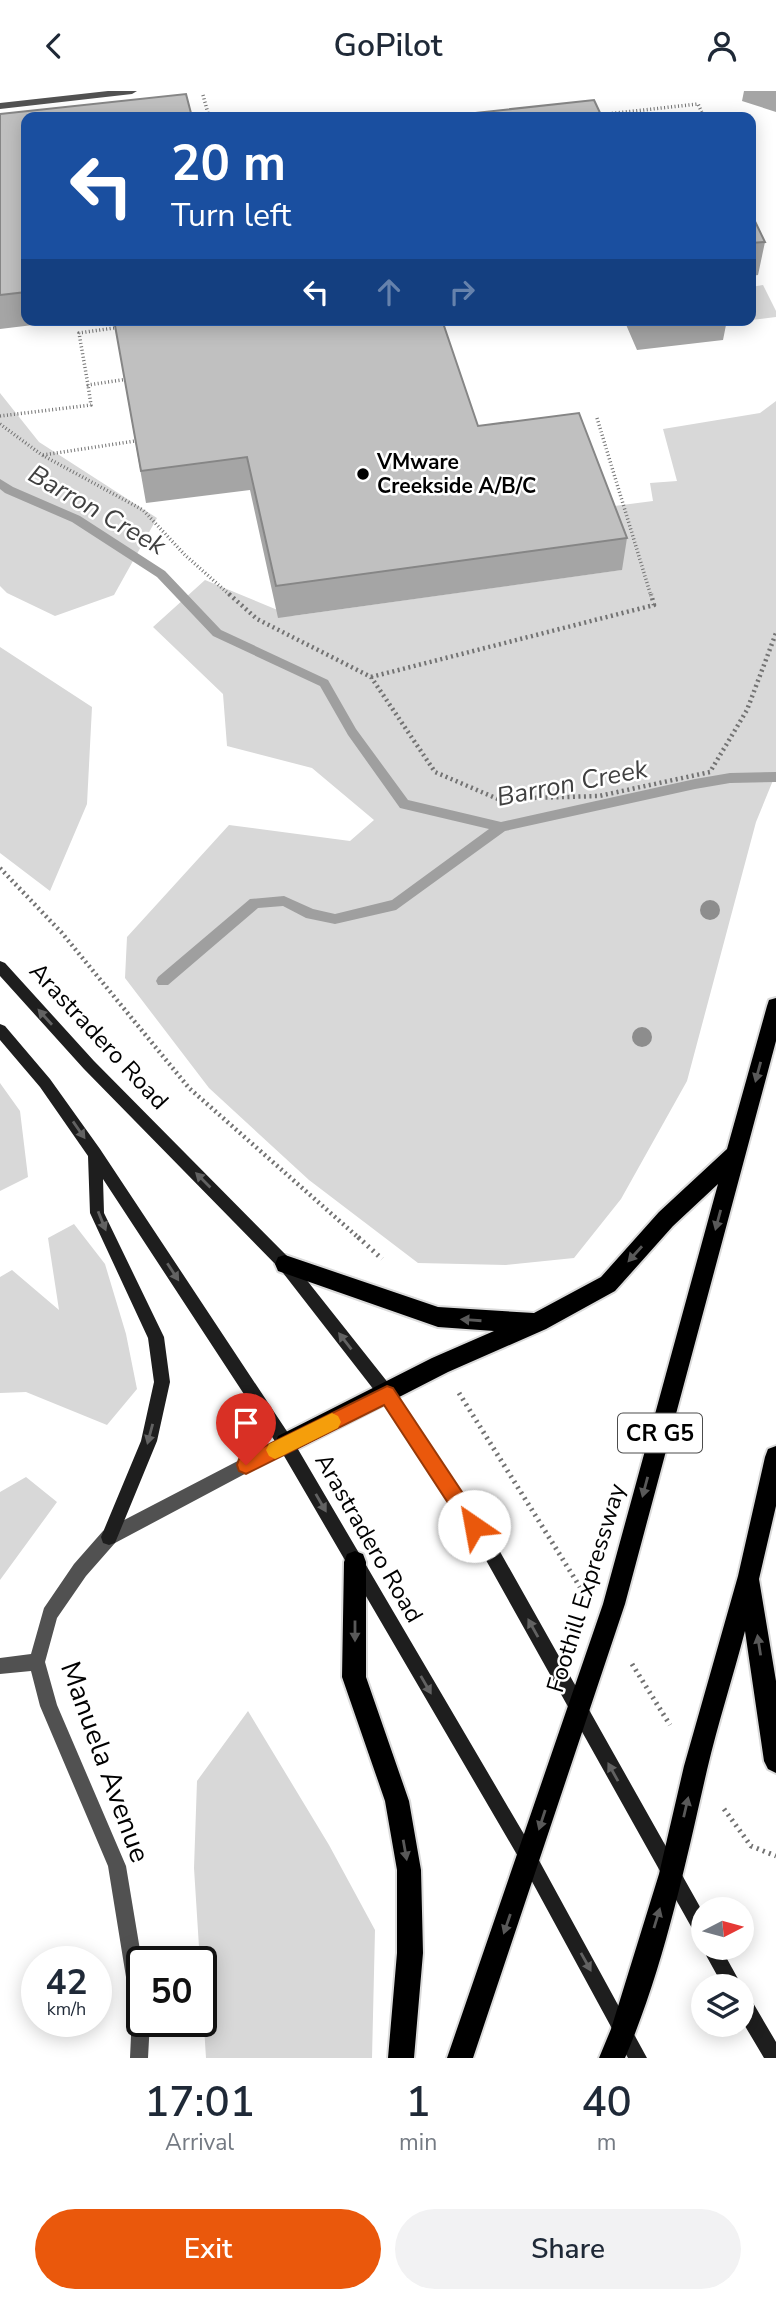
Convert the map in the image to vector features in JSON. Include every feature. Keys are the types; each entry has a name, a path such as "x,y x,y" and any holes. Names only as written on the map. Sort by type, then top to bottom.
{"highway":[{"name":"Foothill Expressway","path":"460,2058 607,1625 776,1006"},
{"path":"286,1444 440,1365 539,1322 608,1284 666,1219 735,1155"},
{"path":"285,1264 438,1317 468,1321 539,1322"},
{"path":"612,2058 624,2030 671,1874 696,1766 749,1576 776,1457"},
{"path":"355,1562 354,1677 397,1801 409,1870 410,1953 401,2058"},
{"path":"749,1576 776,1761"}],"main road":[{"name":"Arastradero Road","path":"0,967 89,1065 285,1264 387,1394 488,1548 691,1910"},
{"name":"Arastradero Road","path":"0,1030 45,1083 95,1154 286,1444 529,1859 638,2058"},
{"path":"95,1154 97,1213 156,1337 162,1382 149,1441 109,1537"},
{"path":"754,2023 775,2058"}],"street":[{"path":"0,106 132,91"},
{"name":"Manuela Avenue","path":"139,2058 141,2014 117,1866 49,1706 37,1662 50,1613 80,1570 109,1537 286,1444"},
{"path":"0,1666 37,1662"}],"path":[{"path":"203,95 208,112"},
{"path":"625,112 698,104 702,112"},
{"path":"0,416 91,405 79,333 132,326"},
{"path":"88,385 129,379"},
{"path":"371,677 654,605 597,418"},
{"path":"0,423 42,455 144,510 185,555 257,619 371,677 435,772 498,799 599,796 710,772 747,710 776,633"},
{"path":"42,455 135,441"},
{"path":"0,868 62,933 189,1088 382,1259 393,1265"},
{"path":"455,1385 549,1541 607,1625 746,1843 763,1855 776,1856"}],"shaded area":[{"path":"763,285 776,311 776,317 756,319 756,286"},
{"path":"0,393 39,442 157,518 114,595 55,616 7,593 0,586"},
{"path":"776,401 776,773 756,822 687,1081 621,1199 574,1258 506,1265 418,1263 309,1180 209,1088 125,978 127,937 229,825 350,841 374,820 312,768 227,746 223,694 153,627 205,580 292,616 621,570 599,508 653,501 650,483 677,481 663,429 760,413"},
{"path":"0,647 92,707 87,804 50,891 0,853"},
{"path":"0,1083 20,1111 28,1177 0,1191"},
{"path":"74,1224 105,1264 126,1334 137,1389 107,1425 26,1392 0,1393 0,1277 12,1270 59,1310 48,1238"},
{"path":"26,1477 57,1502 0,1580 0,1492"},
{"path":"248,1711 329,1845 375,1930 372,2058 206,2058 205,2037 217,2037 217,1946 199,1946 194,1868 197,1781"}],"building":[{"path":"186,94 191,112 21,112 21,293 0,295 0,114"},
{"path":"594,100 600,112 484,112"},
{"path":"756,223 765,242 756,243"},
{"name":"VMware Creekside A/B/C","path":"115,326 444,326 478,426 579,413 627,538 276,586 247,457 141,471"}],"waterway":[{"name":"Barron Creek","path":"0,483 9,490 76,519 161,574 217,633 324,683 352,732 404,804 501,827"},
{"name":"Barron Creek","path":"501,827 695,784 730,778 776,777"},
{"path":"163,981 255,903 284,901 311,914 335,919 396,905 501,827"}],"slow traffic":[{"path":"275,1450 332,1422"}],"place":[{"name":"VMware Creekside A/B/C","path":"363,474"}],"route":[{"path":"246,1465 387,1394 474,1526"}]}
